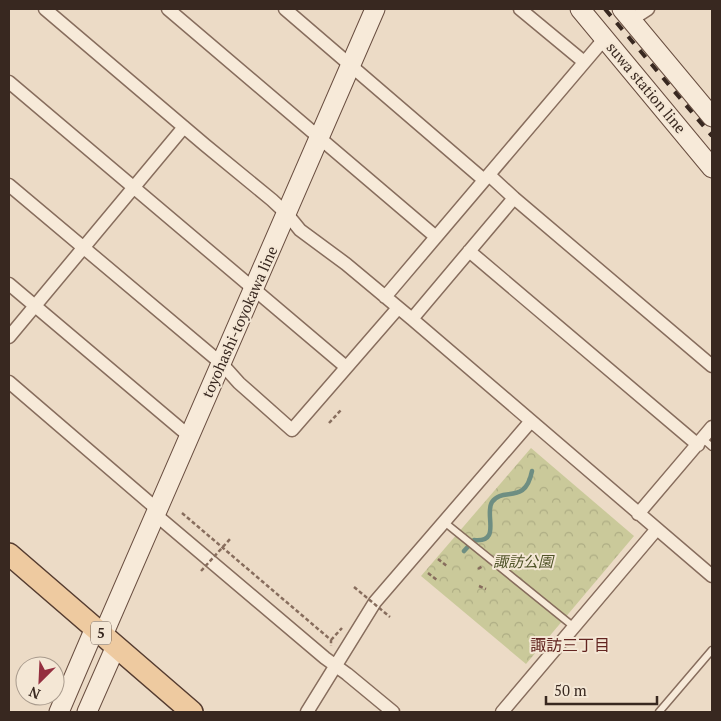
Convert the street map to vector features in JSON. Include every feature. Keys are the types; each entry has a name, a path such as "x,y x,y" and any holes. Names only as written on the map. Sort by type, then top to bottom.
{"main road":[{"name":"toyohashi-toyokawa line","path":"105,637 189,436 222,364 375,9"},
{"name":"suwa station line","path":"580,9 712,168"},
{"path":"626,15 712,117"},
{"name":"5","path":"9,554 192,712"},
{"path":"59,712 105,637"},
{"path":"88,712 105,637"}],"street":[{"path":"45,9 287,214 300,230 386,297 712,576"},
{"path":"168,9 436,237"},
{"path":"284,9 486,177 514,198 712,366"},
{"path":"520,9 584,62"},
{"path":"626,15 648,9"},
{"path":"386,297 604,38"},
{"path":"9,82 346,367"},
{"path":"9,337 184,127"},
{"path":"9,185 222,364 239,383 292,430 398,308"},
{"path":"412,319 514,198"},
{"path":"469,251 704,444"},
{"path":"9,284 189,436"},
{"path":"9,382 335,666 393,712"},
{"path":"307,712 375,602 530,421"},
{"path":"638,514 704,444 712,427"},
{"path":"502,712 656,530"}],"lane":[{"path":"443,522 574,627"},
{"path":"660,712 712,650"}],"path":[{"path":"329,423 341,410"},
{"path":"182,513 331,640 331,648"},
{"path":"201,571 231,538"},
{"path":"438,559 448,567"},
{"path":"428,573 436,580"},
{"path":"479,586 486,589"},
{"path":"354,587 390,617"}],"green space":[{"name":"諏訪公園","path":"531,448 634,536 526,664 421,576"}],"waterway":[{"path":"464,551 474,540 482,540 490,532 490,507 492,502 502,495 519,492 529,482 532,471"}],"railway":[{"path":"605,9 712,136"}],"district":[{"name":"諏訪三丁目","path":"570,645"}]}
